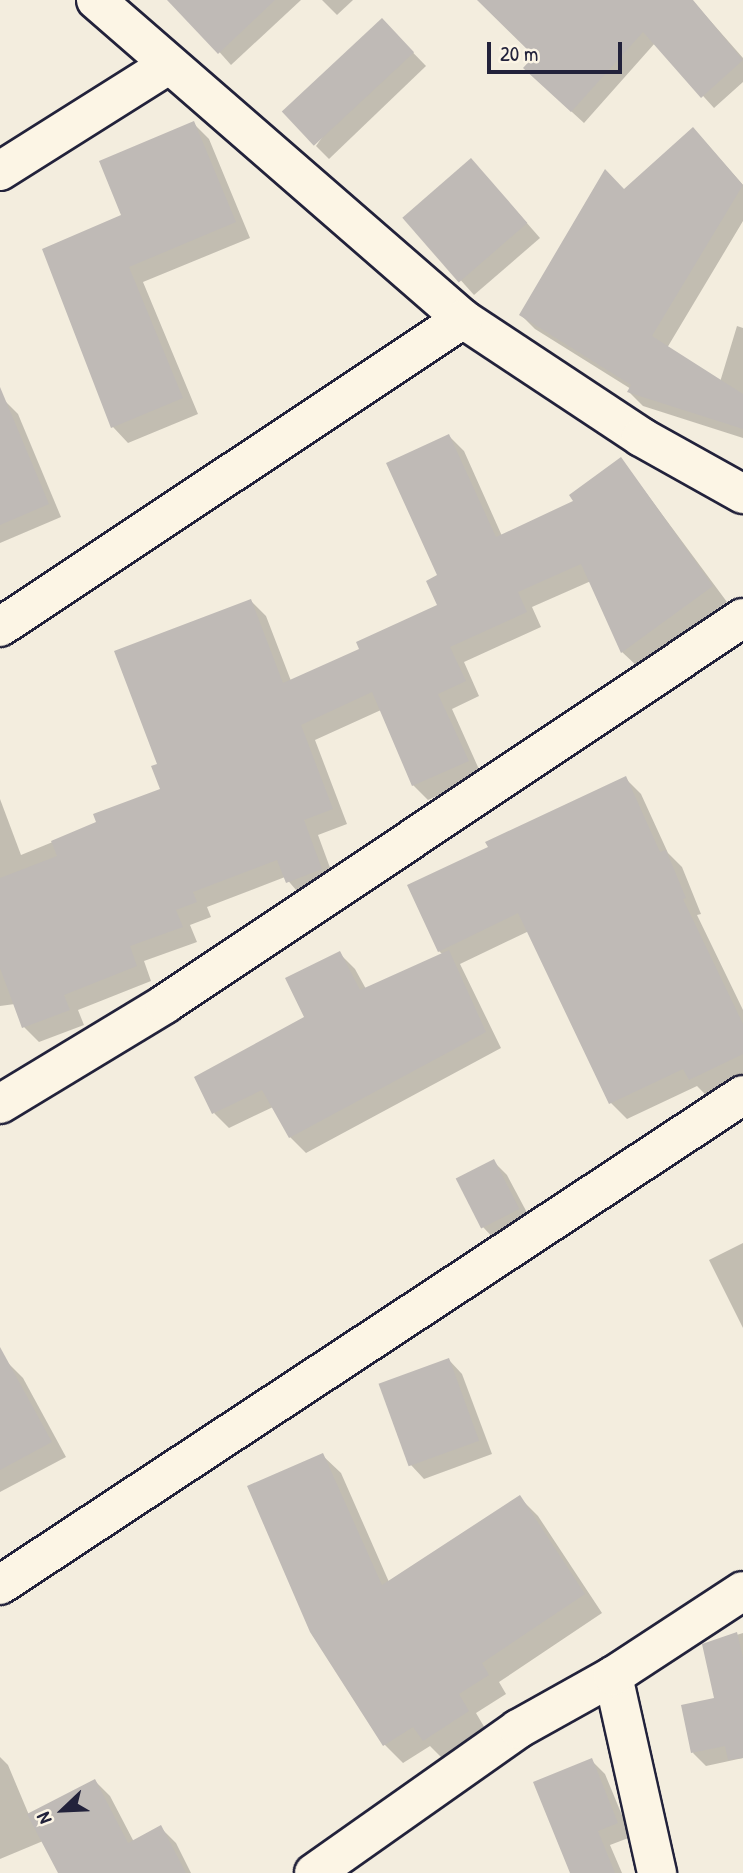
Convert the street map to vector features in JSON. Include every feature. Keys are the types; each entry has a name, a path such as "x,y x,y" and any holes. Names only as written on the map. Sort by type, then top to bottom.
{"street":[{"path":"96,0 167,66 463,319 642,437 743,494"},
{"path":"0,171 167,66"},
{"path":"0,627 463,319"},
{"path":"0,1104 165,1004 743,618"},
{"path":"0,1585 743,1095"},
{"path":"314,1873 518,1730 613,1676 743,1591"},
{"path":"613,1676 657,1873"}],"building":[{"path":"167,0 275,0 218,54"},
{"path":"477,0 693,0 743,60 701,98 643,32 571,112 523,68 534,56"},
{"path":"382,18 414,52 314,146 282,111"},
{"path":"194,121 236,222 129,267 183,398 111,428 42,249 121,215 99,161"},
{"path":"693,127 743,185 652,336 743,394 743,429 627,392 631,385 519,315 605,169 624,189"},
{"path":"471,158 527,223 459,283 402,218"},
{"path":"0,387 49,504 0,525"},
{"path":"449,434 496,537 573,501 569,495 621,457 713,586 621,653 581,564 518,592 527,612 450,647 466,681 438,694 469,761 412,786 372,692 301,725 333,809 304,820 322,869 286,883 277,860 193,892 197,902 176,910 183,927 130,946 137,966 64,995 70,1010 22,1028 0,968 0,878 57,856 51,841 96,822 93,814 160,789 151,766 157,764 114,651 251,599 283,683 359,649 356,642 437,605 426,581 437,575 386,463"},
{"path":"626,776 660,852 666,850 686,898 683,899 743,1024 743,1054 689,1080 683,1069 609,1104 518,913 438,952 407,885 488,847 485,842"},
{"path":"449,950 486,1032 289,1138 262,1090 212,1114 194,1077 304,1017 285,978 340,951 360,990"},
{"path":"494,1159 519,1209 481,1228 456,1179"},
{"path":"0,1347 52,1442 0,1470"},
{"path":"449,1358 479,1441 409,1466 379,1384"},
{"path":"323,1453 382,1585 520,1495 585,1594 482,1663 489,1675 459,1694 469,1711 423,1741 413,1727 383,1746 310,1632 247,1486"},
{"path":"737,1632 743,1658 743,1758 728,1760 725,1746 691,1753 681,1705 714,1698 702,1644"},
{"path":"592,1758 618,1823 598,1831 615,1873 570,1873 533,1782"},
{"path":"95,1779 128,1843 161,1825 186,1873 58,1873 27,1814"}]}
